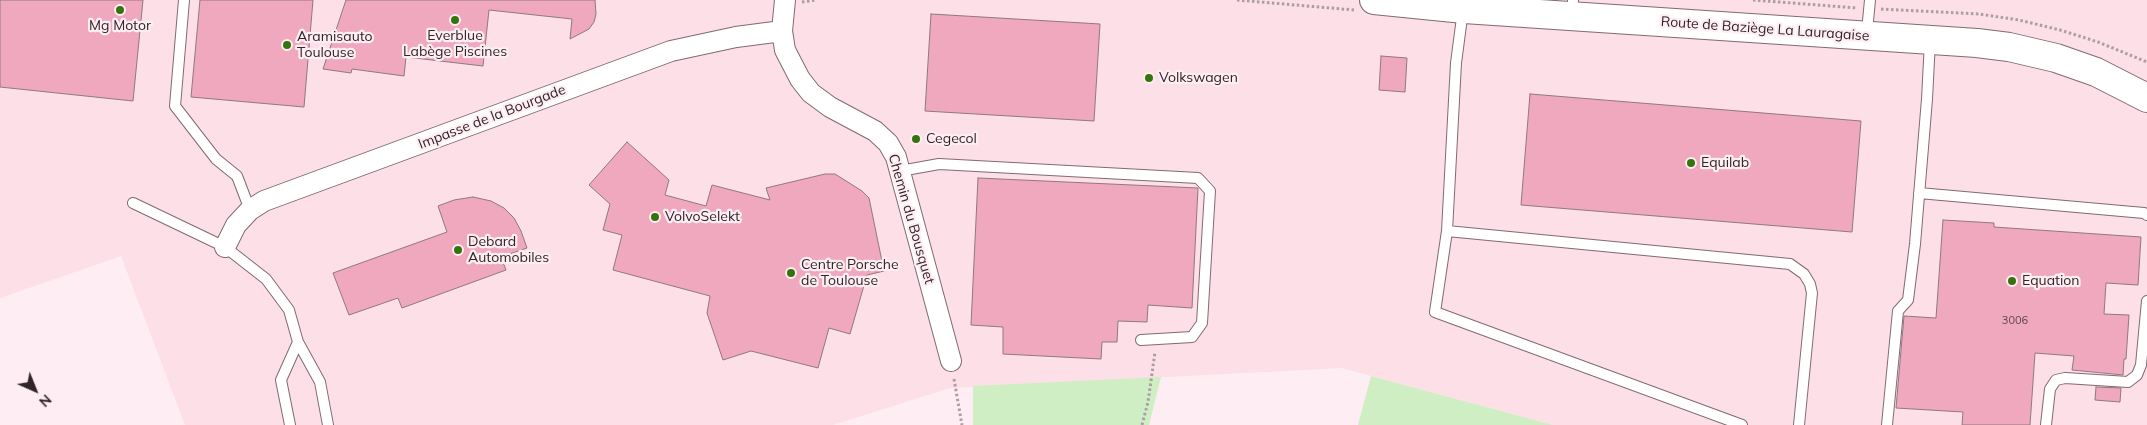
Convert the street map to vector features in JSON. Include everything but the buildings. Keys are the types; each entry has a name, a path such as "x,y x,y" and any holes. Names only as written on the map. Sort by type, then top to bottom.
{"main road":[{"name":"Route de Baziège La Lauragaise","path":"1374,0 1464,9 2009,47 2056,58 2096,72 2147,98"},
{"name":"Route de Baziège La Lauragaise","path":"1567,0 1869,11 1964,27 2006,31 2052,42 2143,69"}],"street":[{"name":"Chemin du Bousquet","path":"791,1 782,31 785,50 800,80 811,92 830,107 875,131 888,143 896,156 951,361"},
{"name":"Impasse de la Bourgade","path":"225,246 236,225 250,210 264,201 671,51 736,37 782,31"}],"lane":[{"path":"184,0 175,106 216,160 237,176 250,210"},
{"path":"1464,9 1456,63 1447,231 1435,312 1742,425"},
{"path":"1887,425 1898,311 1908,300 1919,193 1930,40"},
{"path":"900,171 939,164 1198,178 1210,191 1202,323 1192,337 1141,340"},
{"path":"1919,193 2147,215"},
{"path":"133,203 225,246 266,279 289,310 298,342 320,382 328,425"},
{"path":"1447,231 1790,264 1804,274 1810,284 1812,293 1799,425"},
{"path":"2046,425 2050,389 2056,380 2064,378 2128,382 2137,375 2141,365 2147,301"},
{"path":"290,425 281,380 298,342"}],"path":[{"path":"791,1 816,0"},
{"path":"2143,69 2147,58"},
{"path":"1142,425 1148,402 1156,339"},
{"path":"951,361 962,425"}],"shaded area":[{"path":"0,0 2147,0 2147,425 1553,425 1342,368 950,388 833,425 185,425 121,256 0,298"}],"green space":[{"path":"1371,376 1553,425 1358,425"},
{"path":"1161,377 1149,425 973,425 973,386"}],"place":[{"name":"Mg Motor","path":"120,10"},
{"name":"Everblue Labège Piscines","path":"455,20"},
{"name":"Aramisauto Toulouse","path":"287,45"},
{"name":"Volkswagen","path":"1149,78"},
{"name":"Cegecol","path":"916,139"},
{"name":"Equilab","path":"1691,163"},
{"name":"VolvoSelekt","path":"655,217"},
{"name":"Debard Automobiles","path":"458,250"},
{"name":"Centre Porsche de Toulouse","path":"791,273"},
{"name":"Equation","path":"2012,281"}]}
